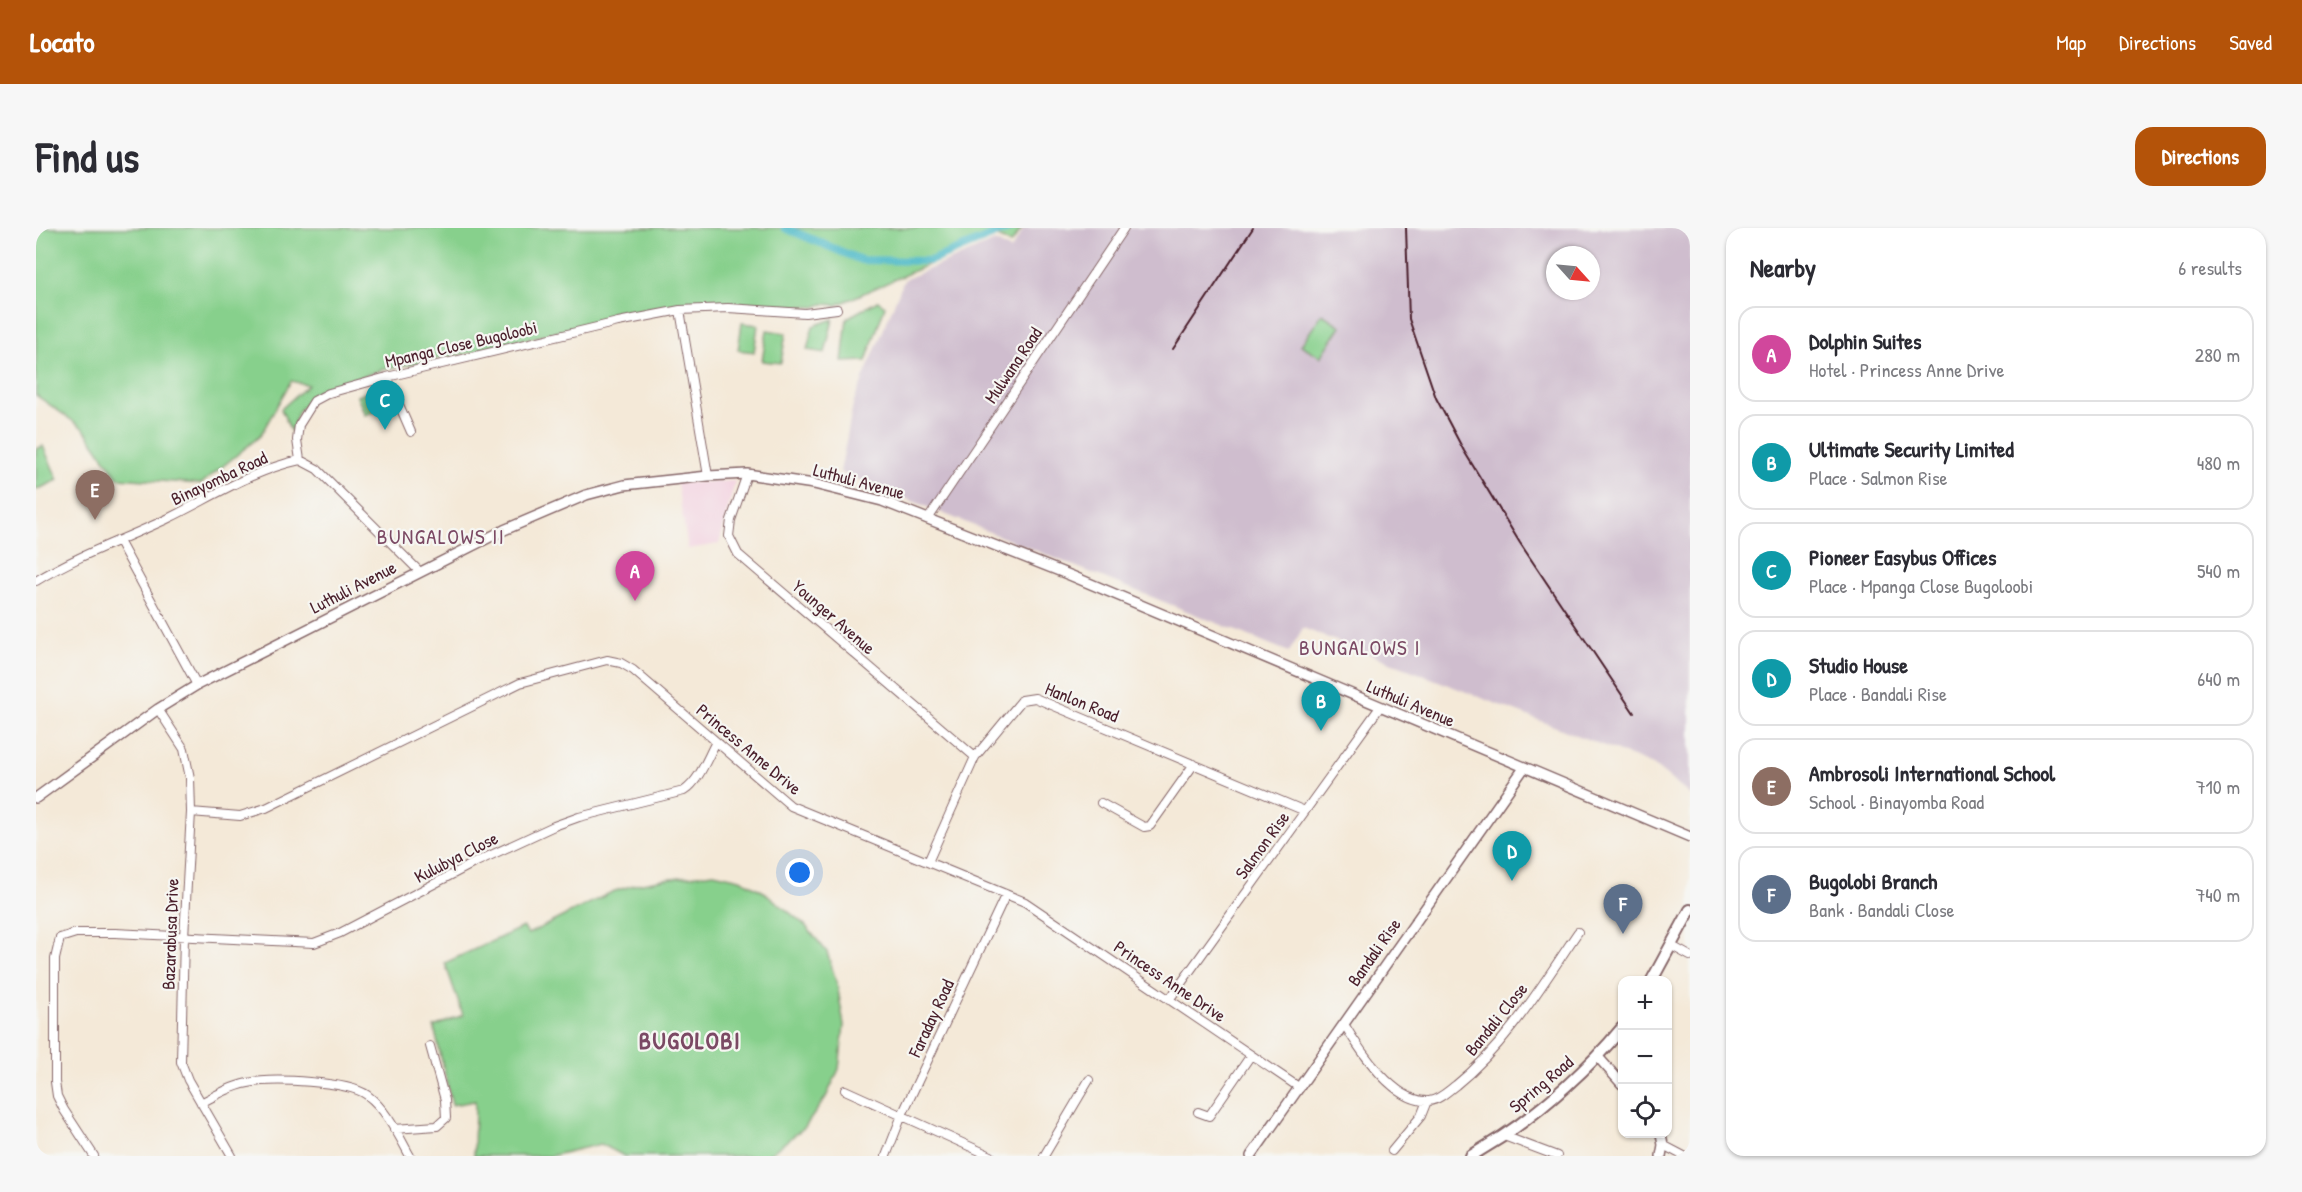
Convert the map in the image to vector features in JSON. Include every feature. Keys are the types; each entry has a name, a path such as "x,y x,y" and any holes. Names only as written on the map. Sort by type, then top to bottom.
{"main road":[{"path":"1655,976 1690,910"},
{"name":"Spring Road","path":"1472,1156 1504,1136 1567,1086 1598,1057 1621,1030"}],"street":[{"name":"Mulwana Road","path":"928,519 1124,228"},
{"name":"Mpanga Close Bugoloobi","path":"300,460 297,434 304,415 314,401 329,393 618,322 680,310 728,309 805,313 837,309"},
{"path":"680,310 708,476"},
{"path":"387,377 411,432"},
{"path":"300,460 317,469 420,572"},
{"name":"Binayomba Road","path":"36,581 57,568 119,541 263,470 300,460"},
{"name":"Luthuli Avenue","path":"36,798 158,709 197,685 504,530 586,495 624,485 747,474 814,484 882,501 1072,576 1690,837"},
{"name":"Younger Avenue","path":"747,474 730,520 729,536 738,554 975,757"},
{"path":"119,541 197,685"},
{"name":"Princess Anne Drive","path":"191,812 240,816 266,808 520,683 599,661 615,661 633,670 782,799 800,811 1038,909 1300,1088"},
{"name":"Hanlon Road","path":"928,862 975,757 1023,700 1029,698 1035,698 1305,811"},
{"name":"Salmon Rise","path":"1169,999 1380,707"},
{"name":"Bazarabusa Drive","path":"158,709 184,749 187,758 191,812 184,938 181,1062 188,1080 232,1156"},
{"name":"Kulubya Close","path":"94,1156 57,1096 55,958 60,938 76,933 116,933 305,944 323,940 474,863 554,826 579,817 684,791 691,786 716,741"},
{"path":"1101,803 1144,827 1150,826 1194,765"},
{"name":"Bandali Rise","path":"1251,1156 1524,768"},
{"name":"Faraday Road","path":"886,1156 902,1114 1006,894"},
{"name":"Bandali Close","path":"1427,1101 1435,1100 1446,1093 1490,1054 1523,1014 1578,932"},
{"path":"1671,946 1690,957"},
{"path":"1344,1024 1378,1073 1414,1099 1427,1101 1421,1116 1392,1151"},
{"path":"394,1129 437,1126 446,1118 445,1100 430,1046"},
{"path":"1198,1112 1209,1116 1251,1055"},
{"path":"1598,1057 1618,1079"},
{"path":"1044,1156 1089,1080"},
{"path":"201,1103 228,1089 248,1083 282,1081 352,1088 368,1095 394,1129 410,1156"},
{"path":"845,1090 991,1156"},
{"path":"1504,1136 1557,1156"},
{"path":"1661,1138 1663,1145 1661,1156"},
{"path":"1663,1145 1684,1156"}],"shaded area":[{"path":"1024,228 1690,228 1690,795 1653,765 1303,628 1289,652 840,472 854,401 904,280 995,241 1011,250"},
{"path":"735,481 719,544 688,549 677,483"}],"green space":[{"path":"36,228 1022,228 1011,244 995,235 837,305 823,304 815,307 705,302 647,310 470,353 384,369 315,392 298,412 291,432 281,409 308,385 291,381 260,436 201,484 118,478 84,429 36,395"},
{"path":"878,301 885,306 866,361 842,362 847,318"},
{"path":"1322,314 1341,326 1321,357 1301,345"},
{"path":"833,319 825,353 807,350 813,326"},
{"path":"742,323 758,325 754,352 738,350"},
{"path":"767,330 786,333 781,363 762,361"},
{"path":"375,389 382,408 365,415 357,396"},
{"path":"43,446 58,480 36,490 36,449"},
{"path":"714,873 740,879 764,892 805,925 827,952 837,984 844,1025 839,1069 826,1097 805,1127 767,1156 624,1156 601,1144 550,1156 474,1156 475,1101 452,1105 434,1027 463,1015 445,963 523,927 528,934 612,892 637,884"}],"waterway":[{"path":"785,228 861,260 930,261 1010,228"}],"railway":[{"path":"1173,349 1253,228"},
{"path":"1406,228 1409,319 1436,398 1464,451 1520,543 1634,713"}],"place":[{"name":"Pioneer Easybus Offices","path":"385,430"},
{"name":"Ambrosoli International School","path":"95,520"},
{"name":"Dolphin Suites","path":"635,601"},
{"name":"Ultimate Security Limited","path":"1321,731"},
{"name":"Studio House","path":"1512,881"},
{"name":"Bugolobi Branch","path":"1623,934"}],"district":[{"name":"BUNGALOWS II","path":"441,536"},
{"name":"BUNGALOWS I","path":"1360,647"},
{"name":"BUGOLOBI","path":"690,1040"}]}
